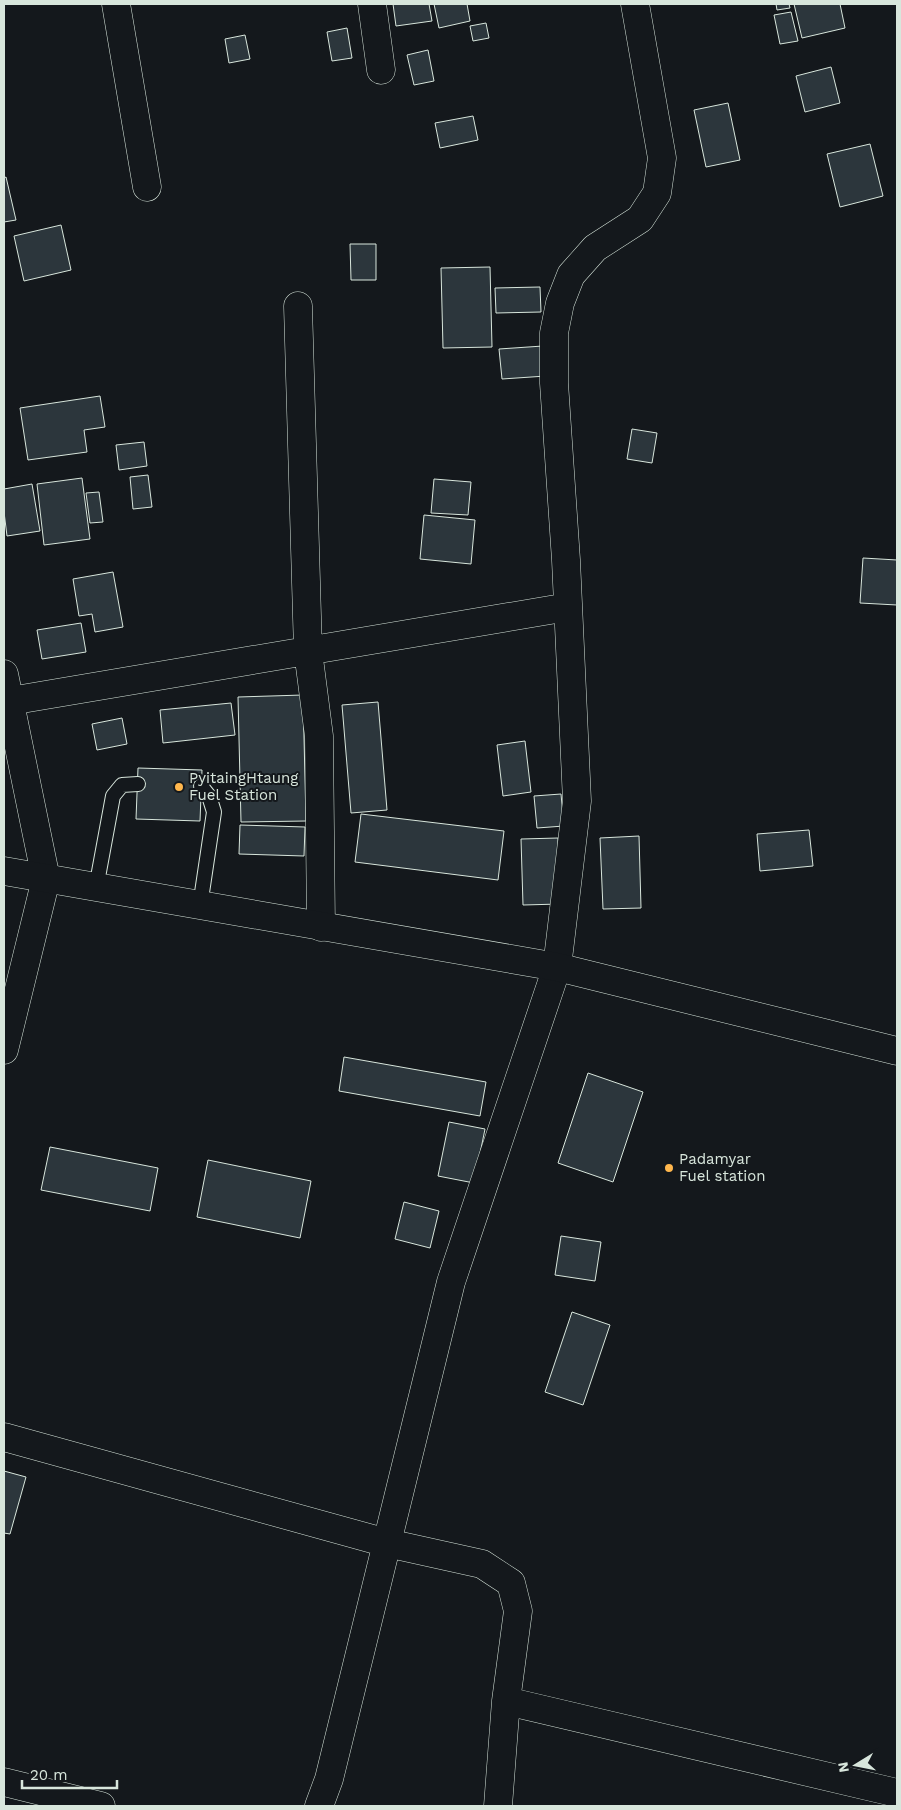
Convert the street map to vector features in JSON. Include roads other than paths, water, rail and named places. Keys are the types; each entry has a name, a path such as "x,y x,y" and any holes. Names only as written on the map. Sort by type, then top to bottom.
{"street":[{"path":"116,4 147,187"},
{"path":"372,4 381,70"},
{"path":"319,1806 329,1779 451,1282 557,967 577,801 568,607 554,383 554,333 560,303 571,275 596,248 640,219 657,193 662,158 635,4"},
{"path":"298,306 308,651 319,736 321,927"},
{"path":"7,702 568,607"},
{"path":"4,674 7,702 46,879 4,1050"},
{"path":"4,871 557,967 897,1051"},
{"path":"4,1437 387,1543 482,1564 511,1583 518,1610 506,1701 498,1806"},
{"path":"506,1701 897,1793"},
{"path":"4,1782 101,1806"}],"lane":[{"path":"96,888 113,796 122,785 138,784"},
{"path":"200,906 214,812 209,796 201,786"}],"place":[{"name":"PyitaingHtaung Fuel Station","path":"179,787"},
{"name":"Padamyar Fuel station","path":"669,1168"}]}
